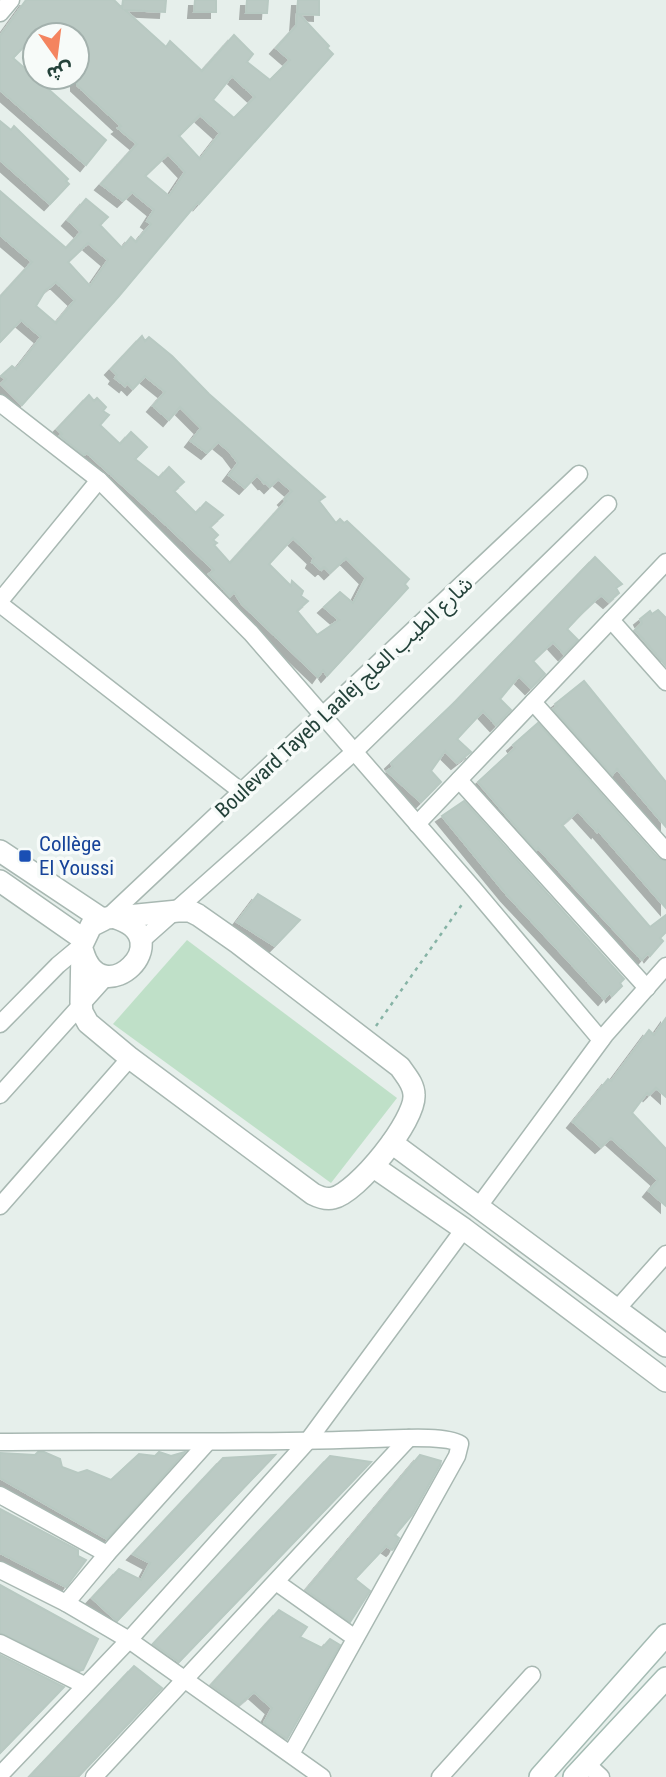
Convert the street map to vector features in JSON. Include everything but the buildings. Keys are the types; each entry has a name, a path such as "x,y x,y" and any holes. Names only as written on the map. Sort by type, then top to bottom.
{"street":[{"path":"0,13 11,0"},
{"path":"0,403 99,480 251,634 473,888 601,1041"},
{"name":"Boulevard Tayeb Laalej شارع الطيب العلج","path":"108,919 579,474"},
{"path":"99,480 0,603 242,792"},
{"name":"Boulevard Tayeb Laalej شارع الطيب العلج","path":"140,943 355,752 608,504"},
{"path":"417,824 666,562"},
{"path":"611,620 666,682"},
{"path":"533,702 666,851"},
{"path":"459,780 647,988"},
{"path":"0,851 108,919 132,926 141,952 132,968 125,973 107,976 81,1002 0,1095"},
{"path":"0,881 83,945 91,967 107,976"},
{"path":"178,911 190,911 198,915 400,1067 410,1081 414,1104 392,1143 374,1167 344,1194 332,1199 313,1194 130,1058 88,1023 82,1012 81,1002 83,945 91,926 108,919 178,911"},
{"path":"0,1024 58,965 83,945"},
{"path":"480,1206 601,1041 666,966"},
{"path":"0,1206 130,1058"},
{"path":"392,1143 666,1346"},
{"path":"374,1167 464,1229 666,1381"},
{"path":"0,1775 129,1640 307,1442 464,1229"},
{"path":"617,1309 666,1254"},
{"path":"94,1777 409,1438"},
{"path":"0,1442 207,1443 409,1438 454,1440 460,1444 290,1754"},
{"path":"66,1603 207,1443"},
{"path":"0,1495 107,1554"},
{"path":"0,1570 66,1603 129,1640 322,1777"},
{"path":"276,1582 355,1638"},
{"path":"540,1777 666,1635"},
{"path":"0,1643 84,1685"},
{"path":"440,1777 532,1675"},
{"path":"587,1772 666,1678"}],"path":[{"path":"365,1041 473,888"}],"green space":[{"path":"187,940 397,1098 331,1183 113,1024"}],"place":[{"name":"Collège El Youssi","path":"25,856"}]}
